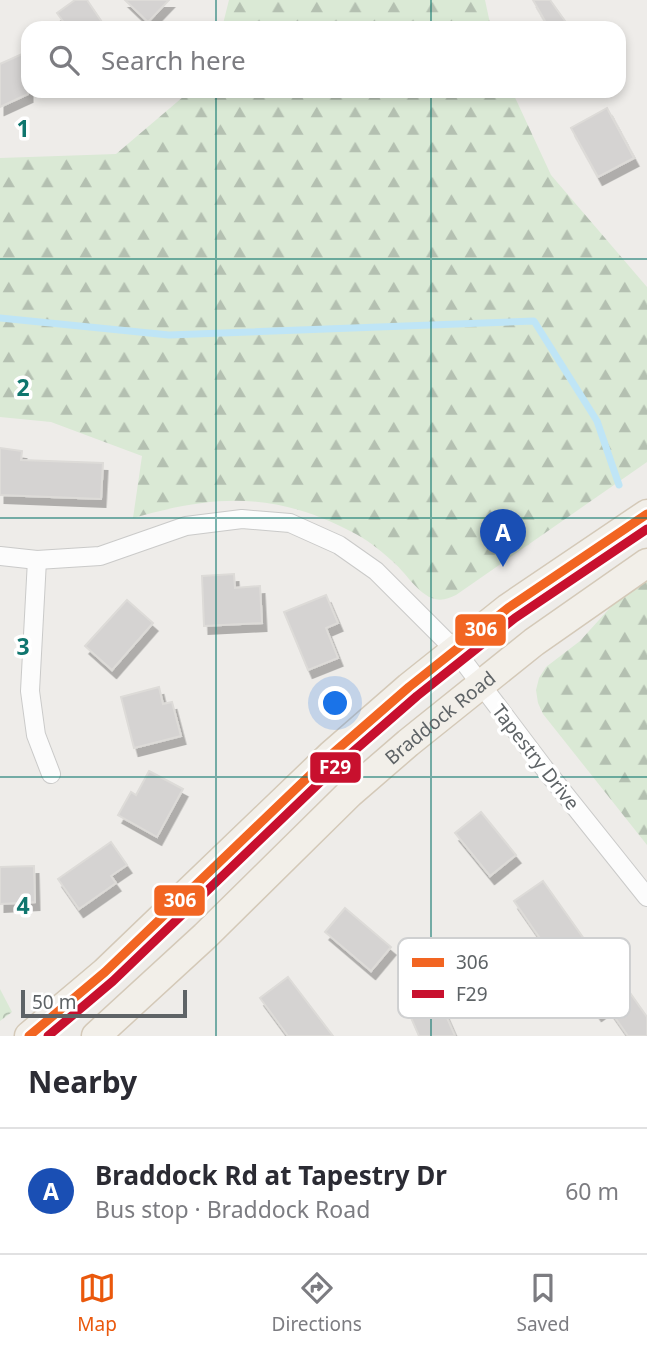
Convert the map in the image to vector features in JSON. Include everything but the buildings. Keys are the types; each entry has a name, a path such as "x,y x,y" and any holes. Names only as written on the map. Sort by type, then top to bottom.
{"main road":[{"path":"29,1036 105,972 331,755 455,650 508,608 647,514"},
{"name":"Braddock Road","path":"96,1036 205,936 348,794 534,642 647,564"}],"street":[{"name":"Tapestry Drive","path":"0,556 37,560 100,556 186,526 242,519 290,523 339,545 376,571 455,650 647,897"},
{"path":"37,560 30,691 36,735 51,774"}],"green space":[{"path":"229,0 485,0 490,21 224,21"},
{"path":"182,98 515,98 551,175 647,287 647,462 456,595 438,600 423,593 396,565 362,538 324,519 296,509 270,503 218,502 163,510 133,518 142,456 51,422 0,417 0,158 116,154"},
{"path":"647,578 647,845 543,714 536,690 546,667 580,641 617,600"},
{"path":"0,989 12,1012 0,1021"}],"waterway":[{"path":"0,318 169,335 534,321 597,421 619,485"}],"transit line":[{"name":"306","path":"29,1036 105,972 331,755 409,687 508,608 647,514"},
{"name":"F29","path":"48,1036 113,981 339,764 417,696 515,618 647,529"}],"place":[{"name":"Braddock Rd at Tapestry Dr","path":"503,567"}]}
